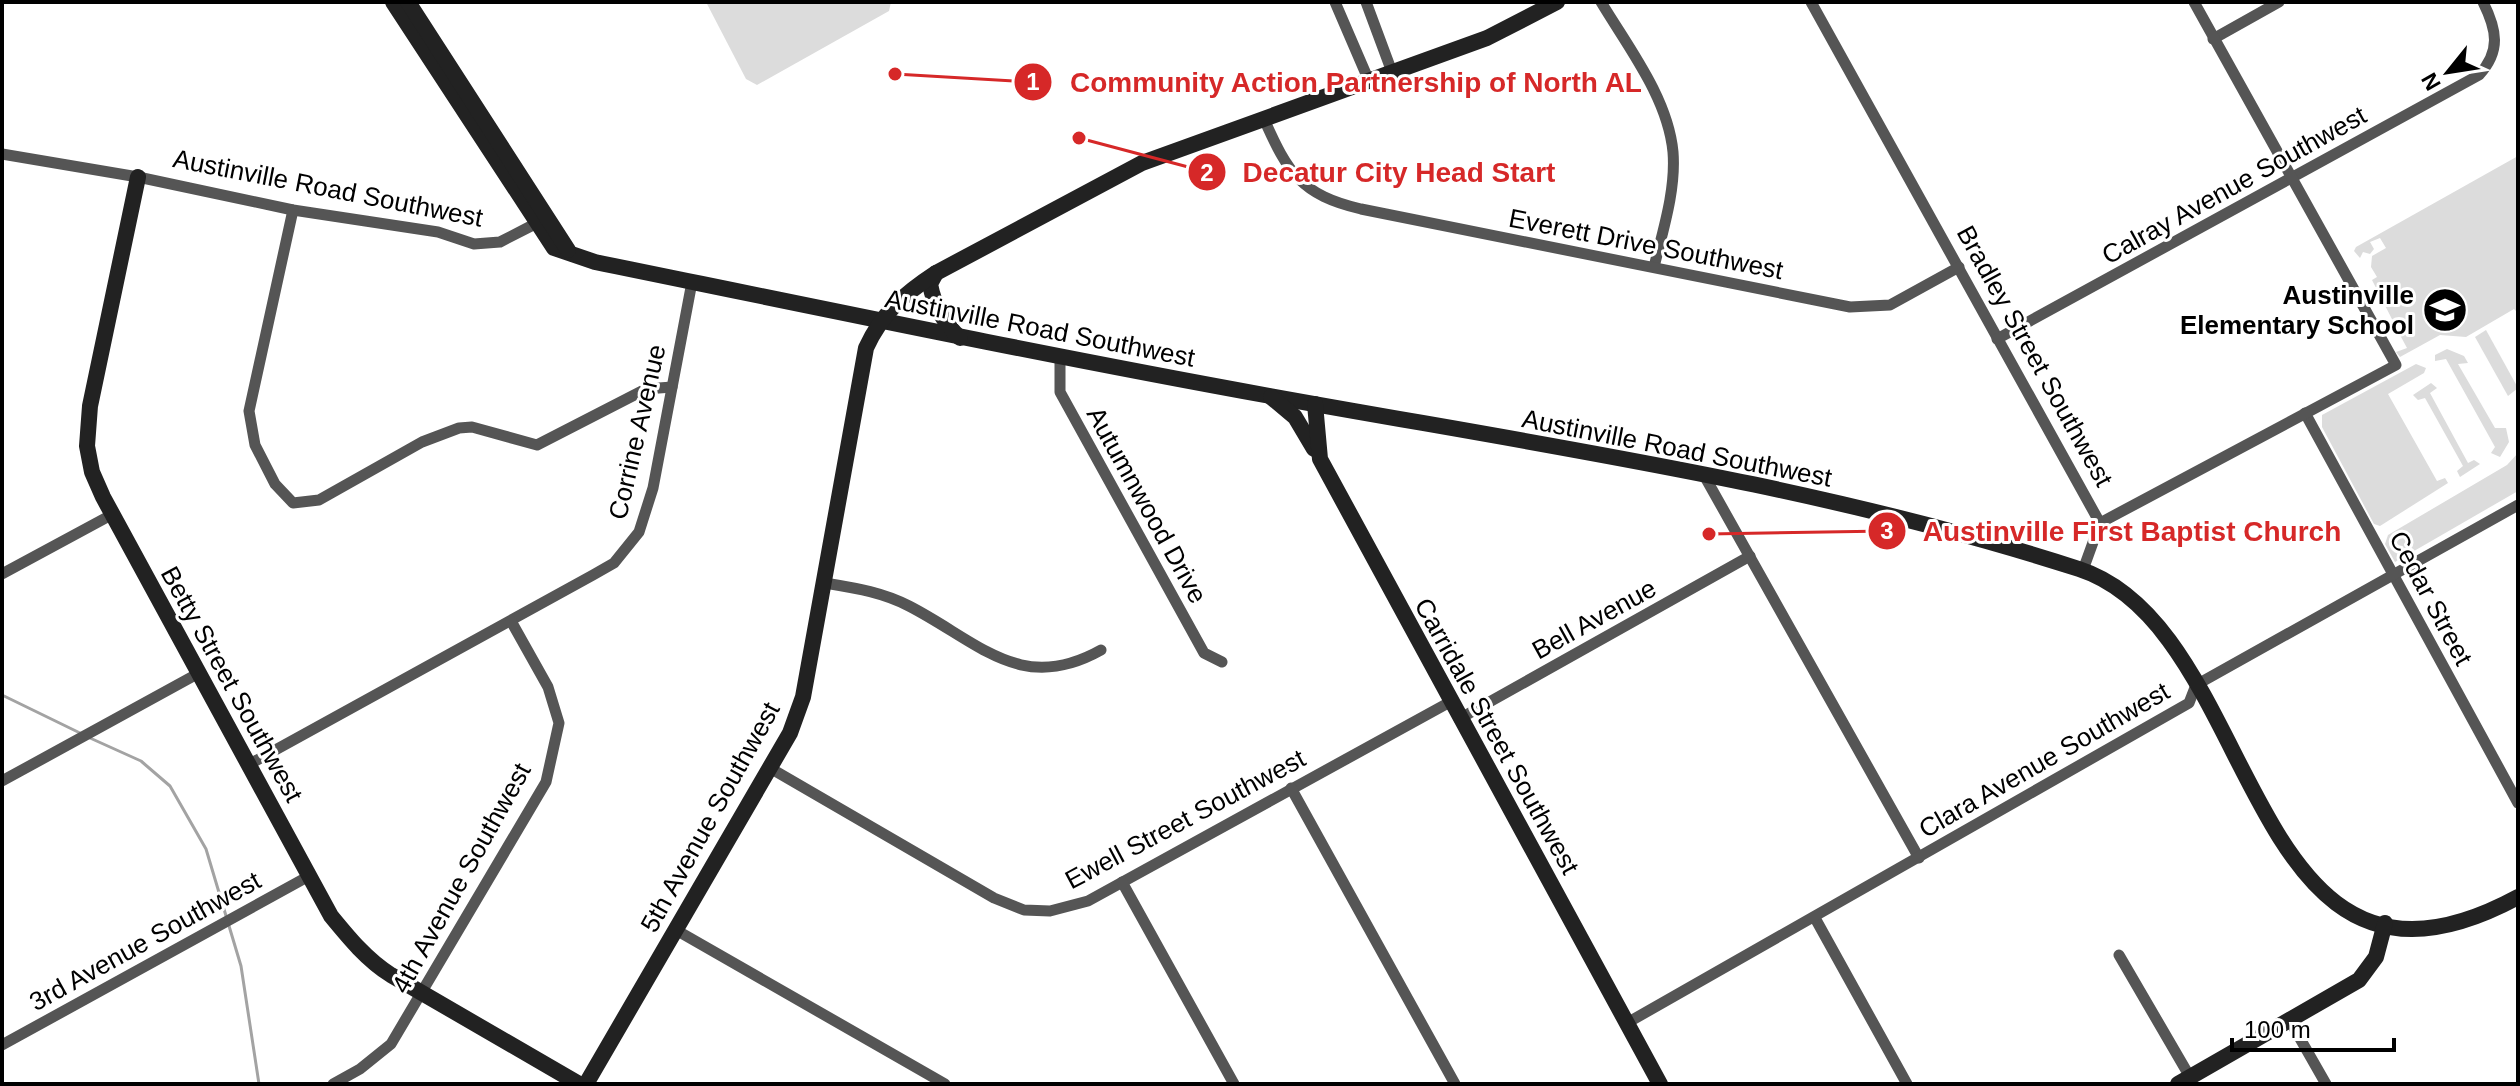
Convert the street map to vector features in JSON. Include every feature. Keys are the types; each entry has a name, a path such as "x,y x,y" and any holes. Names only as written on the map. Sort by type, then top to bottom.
{"street":[{"path":"393,2 535,224"},
{"path":"408,2 568,250"},
{"path":"1335,2 1369,81"},
{"path":"1366,2 1392,72"},
{"path":"878,321 909,291 936,273 1142,163 1487,38 1557,2"},
{"path":"1601,2 1646,77 1668,125 1673,179 1654,267"},
{"name":"Bradley Street Southwest","path":"1811,2 2100,523 2083,570"},
{"path":"2100,523 2396,365 2194,2"},
{"path":"2213,39 2279,2"},
{"name":"Calray Avenue Southwest","path":"1997,339 2479,75 2488,65 2496,40 2483,2"},
{"name":"Everett Drive Southwest","path":"1264,119 1293,174 1323,199 1864,308 1903,300 1959,267"},
{"name":"Austinville Road Southwest","path":"2,154 138,177 293,210 438,232 474,244 500,242 535,224 554,248 568,250 595,262 960,338 1343,408 1885,514 2083,570"},
{"name":"Betty Street Southwest","path":"138,177 90,406 87,446 92,472 331,916 376,965 579,1084"},
{"path":"293,210 249,411 255,445 275,484 293,503 319,500 422,442 459,428 472,427 537,445 646,389 672,387"},
{"path":"936,273 930,284 934,301 945,321 960,338"},
{"name":"Corrine Avenue","path":"248,765 614,563 627,551 639,532 653,488 692,282"},
{"name":"5th Avenue Southwest","path":"586,1084 790,733 803,697 866,348 878,321"},
{"name":"Autumnwood Drive","path":"1060,357 1060,392 1204,653 1222,662"},
{"path":"1269,396 1295,417 1320,459"},
{"name":"Carridale Street Southwest","path":"1315,404 1320,459 1660,1084"},
{"path":"1320,459 1323,426 1343,408"},
{"name":"Cedar Street","path":"2305,413 2518,803"},
{"path":"1705,477 1919,858"},
{"name":"Clara Avenue Southwest","path":"1627,1023 2189,703 2196,685 2518,505"},
{"path":"2,574 113,514"},
{"name":"Bell Avenue","path":"1459,719 1750,556"},
{"path":"2083,570 2108,582 2140,606 2167,638 2304,874 2346,908 2385,923 2421,928 2458,924 2518,897"},
{"path":"825,583 884,595 1024,667 1064,667 1101,650"},
{"name":"4th Avenue Southwest","path":"333,1084 360,1069 391,1044 546,782 559,723 548,687 511,621"},
{"path":"2,781 199,673"},
{"name":"Ewell Street Southwest","path":"770,768 982,893 1024,910 1050,911 1075,906 1122,882 1450,702"},
{"path":"1291,788 1455,1084"},
{"name":"3rd Avenue Southwest","path":"2,1045 309,876"},
{"path":"1122,882 1234,1084"},
{"path":"1815,918 1907,1084"},
{"path":"2119,955 2184,1081 2348,989 2369,970 2385,923"},
{"path":"676,930 945,1084"},
{"path":"2290,1021 2326,1084"}],"shaded area":[{"path":"706,2 891,2 889,11 757,85 746,79"},
{"path":"2518,156 2518,313 2514,309 2466,337 2440,335 2400,357 2396,352 2407,348 2400,335 2413,328 2408,321 2396,327 2372,280 2377,277 2371,267 2372,256 2386,248 2380,238 2370,242 2374,249 2370,254 2363,252 2360,258 2354,251 2356,247"},
{"path":"2486,330 2518,388 2508,396 2475,337"},
{"path":"2447,349 2464,356 2468,363 2458,364 2495,428 2506,428 2509,442 2500,457 2491,453 2495,447 2446,359 2435,361 2435,355"},
{"path":"2416,364 2426,368 2424,373 2388,394 2437,481 2445,478 2448,483 2380,526 2374,524 2322,427 2322,415"},
{"path":"2431,383 2437,388 2430,393 2468,463 2474,460 2480,464 2460,477 2457,471 2463,466 2425,398 2418,400 2413,395"},
{"path":"2518,453 2518,491 2395,562 2385,544 2388,535 2507,465"}],"waterway":[{"path":"2,695 80,733"},
{"path":"90,738 141,761 170,786 206,849 241,966 259,1084"}],"place":[{"name":"Community Action Partnership of North AL","path":"895,74"},
{"name":"Decatur City Head Start","path":"1079,138"},
{"name":"Austinville Elementary School","path":"2445,310"},
{"name":"Austinville First Baptist Church","path":"1709,534"}]}
